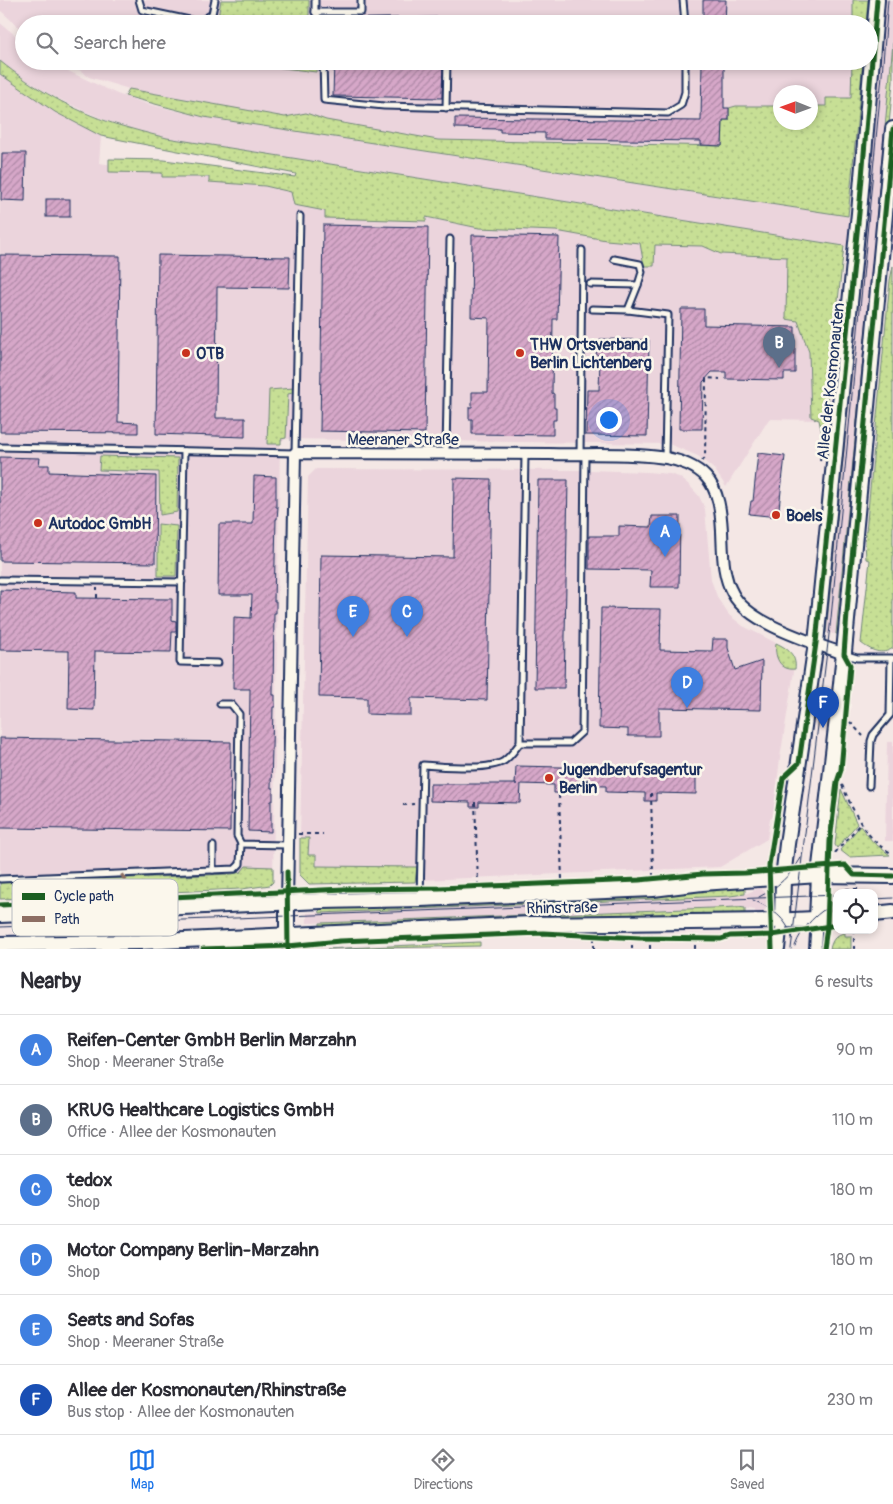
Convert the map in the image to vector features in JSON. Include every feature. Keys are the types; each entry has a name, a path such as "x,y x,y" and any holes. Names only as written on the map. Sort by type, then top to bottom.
{"main road":[{"name":"Allee der Kosmonauten","path":"877,15 878,0"},
{"name":"Allee der Kosmonauten","path":"782,921 783,878 816,644 872,70"},
{"path":"817,919 893,129"},
{"name":"Rhinstraße","path":"178,908 322,900 420,899 653,890 783,878 822,869 893,876"},
{"path":"287,903 287,934"},
{"path":"878,914 893,912"},
{"name":"Rhinstraße","path":"0,944 140,942 532,924 782,921 833,918"}],"street":[{"name":"Meeraner Straße","path":"295,453 583,455 665,458 684,463 698,470 707,478 712,487 722,515 724,565 727,579 733,594 742,606 755,616 776,627 844,654"},
{"path":"287,903 295,453"},
{"path":"815,949 817,919"},
{"name":"Allee der Kosmonauten","path":"780,949 782,921"},
{"path":"287,934 288,949"}],"lane":[{"path":"139,0 142,10 166,15"},
{"path":"210,15 215,0"},
{"path":"315,0 315,12 317,15"},
{"path":"315,12 361,12 361,0"},
{"path":"683,0 684,15"},
{"path":"323,70 324,100 384,106 668,113 681,105 685,92 685,70"},
{"path":"446,108 447,70"},
{"path":"0,447 295,453 300,216"},
{"path":"446,454 450,238"},
{"path":"520,743 570,743 582,732 582,250"},
{"path":"614,259 640,264 642,272 628,310"},
{"path":"590,284 638,285"},
{"path":"592,309 628,310 668,315 665,458"},
{"path":"184,451 180,662 218,663"},
{"path":"420,899 423,765 492,767 504,761 520,743 525,454"},
{"path":"0,580 182,582"},
{"path":"844,654 857,658 892,659 890,716 871,740 869,786"},
{"path":"0,879 235,869 240,864 241,844 237,836 239,714 232,704 220,704"},
{"path":"241,844 287,844"},
{"path":"213,846 213,870"}],"path":[{"path":"702,461 704,458 706,378 720,379"},
{"path":"820,461 823,444"},
{"path":"844,730 848,721 856,726 863,736 871,740"},
{"path":"836,792 838,782"},
{"path":"838,782 860,823 872,839 893,854"},
{"path":"651,793 652,878"},
{"path":"559,795 562,880"},
{"path":"472,887 480,885 474,802"},
{"path":"403,804 422,804"},
{"path":"822,869 832,851 860,823"},
{"path":"298,834 323,834"},
{"path":"554,884 571,883"},
{"path":"584,934 603,935"},
{"path":"854,934 854,949"},
{"path":"632,949 631,939 640,938"},
{"path":"650,949 649,940 656,938"},
{"path":"594,939 594,949"},
{"path":"695,949 693,940 701,939"}],"shaded area":[{"path":"0,0 868,0 867,15 15,15 15,24 0,10"},
{"path":"885,0 893,0 893,43 877,220 893,219 893,252 874,251 836,634 826,633 863,249 167,138 113,123 82,110 51,95 15,73 0,61 0,23 15,35 15,70 66,70 117,94 147,104 204,117 866,219"},
{"path":"79,70 862,70 853,160 452,147 230,111 129,89 89,77"},
{"path":"0,74 101,136 99,163 265,186 479,228 612,232 787,257 818,350 819,420 769,419 726,487 715,470 698,456 669,444 285,439 280,442 273,882 178,887 178,879 12,879 12,895 0,896"},
{"path":"316,469 647,472 670,474 679,477 688,484 699,496 705,509 711,580 718,599 729,615 743,626 784,647 795,660 773,817 770,819 767,839 720,867 308,883 300,875 300,838 308,477"},
{"path":"887,742 893,742 893,841 885,841"},
{"path":"760,888 769,895 769,905 762,913 755,914 755,910 738,907 307,923 307,913 730,896 745,894"}],"green space":[{"path":"221,0 309,0 309,15 218,15"},
{"path":"853,0 868,0 867,15 853,15"},
{"path":"883,0 885,0 866,219 863,219 878,70"},
{"path":"893,43 893,82 880,220 876,220"},
{"path":"0,61 54,98 84,112 115,124 167,138 844,246 823,439 819,420 811,417 809,352 798,321 786,319 787,257 721,254 703,246 655,245 654,266 644,266 640,243 606,240 556,231 479,228 426,217 426,221 325,218 325,211 294,205 291,192 265,186 209,182 209,177 162,177 162,173 109,172 109,159 164,160 295,177 296,174 101,136 55,112 0,74"},
{"path":"299,70 316,70 316,72"},
{"path":"852,70 862,70 848,216 204,117 125,96 129,89 285,117 306,113 326,120 438,140 722,146 723,120 729,120 729,108 736,106 773,106 773,130 818,130 818,106 826,106 826,98 851,98"},
{"path":"893,266 893,648 880,652 872,650 861,643 870,560 866,559 865,542 890,280"},
{"path":"857,275 861,276 826,633 823,632"},
{"path":"871,277 875,278 840,634 836,634"},
{"path":"294,388 293,393 288,394 286,438 281,439 281,444 267,444 269,390"},
{"path":"100,456 178,458 177,512 160,515 159,472 99,470"},
{"path":"158,524 177,526 176,576 158,576"},
{"path":"776,643 784,647 793,656 795,669 781,665 777,657"},
{"path":"841,789 857,824 837,848 835,845"},
{"path":"860,826 873,842 890,855 849,857 840,850"},
{"path":"300,838 309,838 308,855 316,855 316,866 417,867 415,882 309,884 300,875"},
{"path":"246,866 273,867 273,882 270,885 242,889 178,892 178,879 103,879 232,874 241,872"},
{"path":"0,883 12,883 12,899 0,899"},
{"path":"745,886 745,894 730,896 320,913 319,908 636,896"},
{"path":"745,908 745,914 662,914 320,927 320,923"},
{"path":"523,930 590,930 590,932 456,935 321,942 321,939"},
{"path":"839,935 851,936 851,949 830,949 835,938"},
{"path":"480,942 480,946 327,949 346,948"}],"building":[{"path":"703,0 726,0 725,15 703,15"},
{"path":"334,70 443,70 442,98 333,96"},
{"path":"702,70 724,70 724,108 729,108 729,120 723,120 722,146 701,145 701,141 545,139 545,133 455,128 455,118 701,121"},
{"path":"2,153 26,153 25,201 1,200"},
{"path":"46,199 70,199 70,217 46,217"},
{"path":"323,225 428,227 425,433 320,431"},
{"path":"472,235 559,237 557,319 553,319 552,393 554,394 556,420 553,420 553,435 472,434 472,419 469,419 469,407 472,407 472,392 488,392 489,318 471,317"},
{"path":"0,255 120,256 118,422 138,423 138,433 0,432"},
{"name":"OTB","path":"158,255 290,257 289,288 217,287 216,418 245,418 245,437 156,434"},
{"path":"681,309 704,309 704,325 795,327 795,373 784,373 784,380 726,379 726,372 712,372 703,382 702,429 679,429"},
{"path":"600,339 649,340 647,436 586,435 587,390 599,390 600,359 596,353 600,348"},
{"path":"758,453 785,456 778,517 749,514 751,501 753,501"},
{"path":"0,457 40,458 39,465 49,465 49,472 156,476 155,563 0,561"},
{"path":"254,476 276,477 276,507 278,507 274,601 276,601 276,613 274,613 273,695 275,695 275,707 273,707 271,788 273,788 273,801 271,801 271,832 248,831 250,689 233,689 234,617 251,618 252,595 218,595 219,524 253,524"},
{"path":"454,478 491,479 487,700 411,698 411,715 393,715 367,714 367,698 319,697 321,555 453,557"},
{"path":"538,480 568,480 564,688 535,688"},
{"path":"652,516 680,516 679,587 650,587 651,570 589,569 589,536 619,536 619,526 651,527"},
{"path":"0,590 76,592 76,598 172,599 172,620 176,621 176,632 172,632 171,652 95,651 94,710 68,709 69,651 0,650"},
{"path":"601,608 661,609 660,650 712,651 713,639 728,639 728,648 735,670 762,661 761,710 659,708 659,736 628,736 628,729 599,728"},
{"path":"0,738 231,742 230,831 0,828"},
{"path":"516,766 606,768 606,774 696,775 696,794 656,793 656,801 645,801 645,793 606,792 606,786 566,785 566,793 554,793 554,785 521,784 520,803 479,802 479,807 470,807 470,802 430,801 430,784 515,784"}],"tram line":[{"path":"791,949 831,618 888,0"},
{"path":"759,897 772,890 783,880 801,858"},
{"path":"178,920 833,895"},
{"path":"878,899 893,898"},
{"path":"753,900 777,914 790,931 792,938"},
{"path":"795,946 806,926 823,910 833,904"},
{"path":"0,927 12,927"}],"marked path":[{"path":"122,874 124,879"}],"cycle path":[{"path":"876,15 877,0"},
{"path":"772,949 769,865 783,778 799,763 816,643 859,213 871,70"},
{"path":"824,949 827,927 830,841 837,782 841,770 850,665 844,654 848,600 893,129"},
{"path":"178,897 344,889 439,888 639,880 845,865 854,875 893,876"},
{"path":"287,872 288,949"},
{"path":"0,905 12,904"},
{"path":"203,949 288,946 340,941 543,933 640,938 721,939 730,936 772,935 833,926"}],"place":[{"name":"OTB","path":"186,353"},
{"name":"THW Ortsverband Berlin Lichtenberg","path":"520,353"},
{"name":"KRUG Healthcare Logistics GmbH","path":"779,368"},
{"name":"Boels","path":"776,515"},
{"name":"Autodoc GmbH","path":"38,523"},
{"name":"Reifen-Center GmbH Berlin Marzahn","path":"665,557"},
{"name":"Seats and Sofas","path":"353,637"},
{"name":"tedox","path":"407,637"},
{"name":"Motor Company Berlin-Marzahn","path":"687,708"},
{"name":"Allee der Kosmonauten/Rhinstraße","path":"823,728"},
{"name":"Jugendberufsagentur Berlin","path":"549,778"}]}
